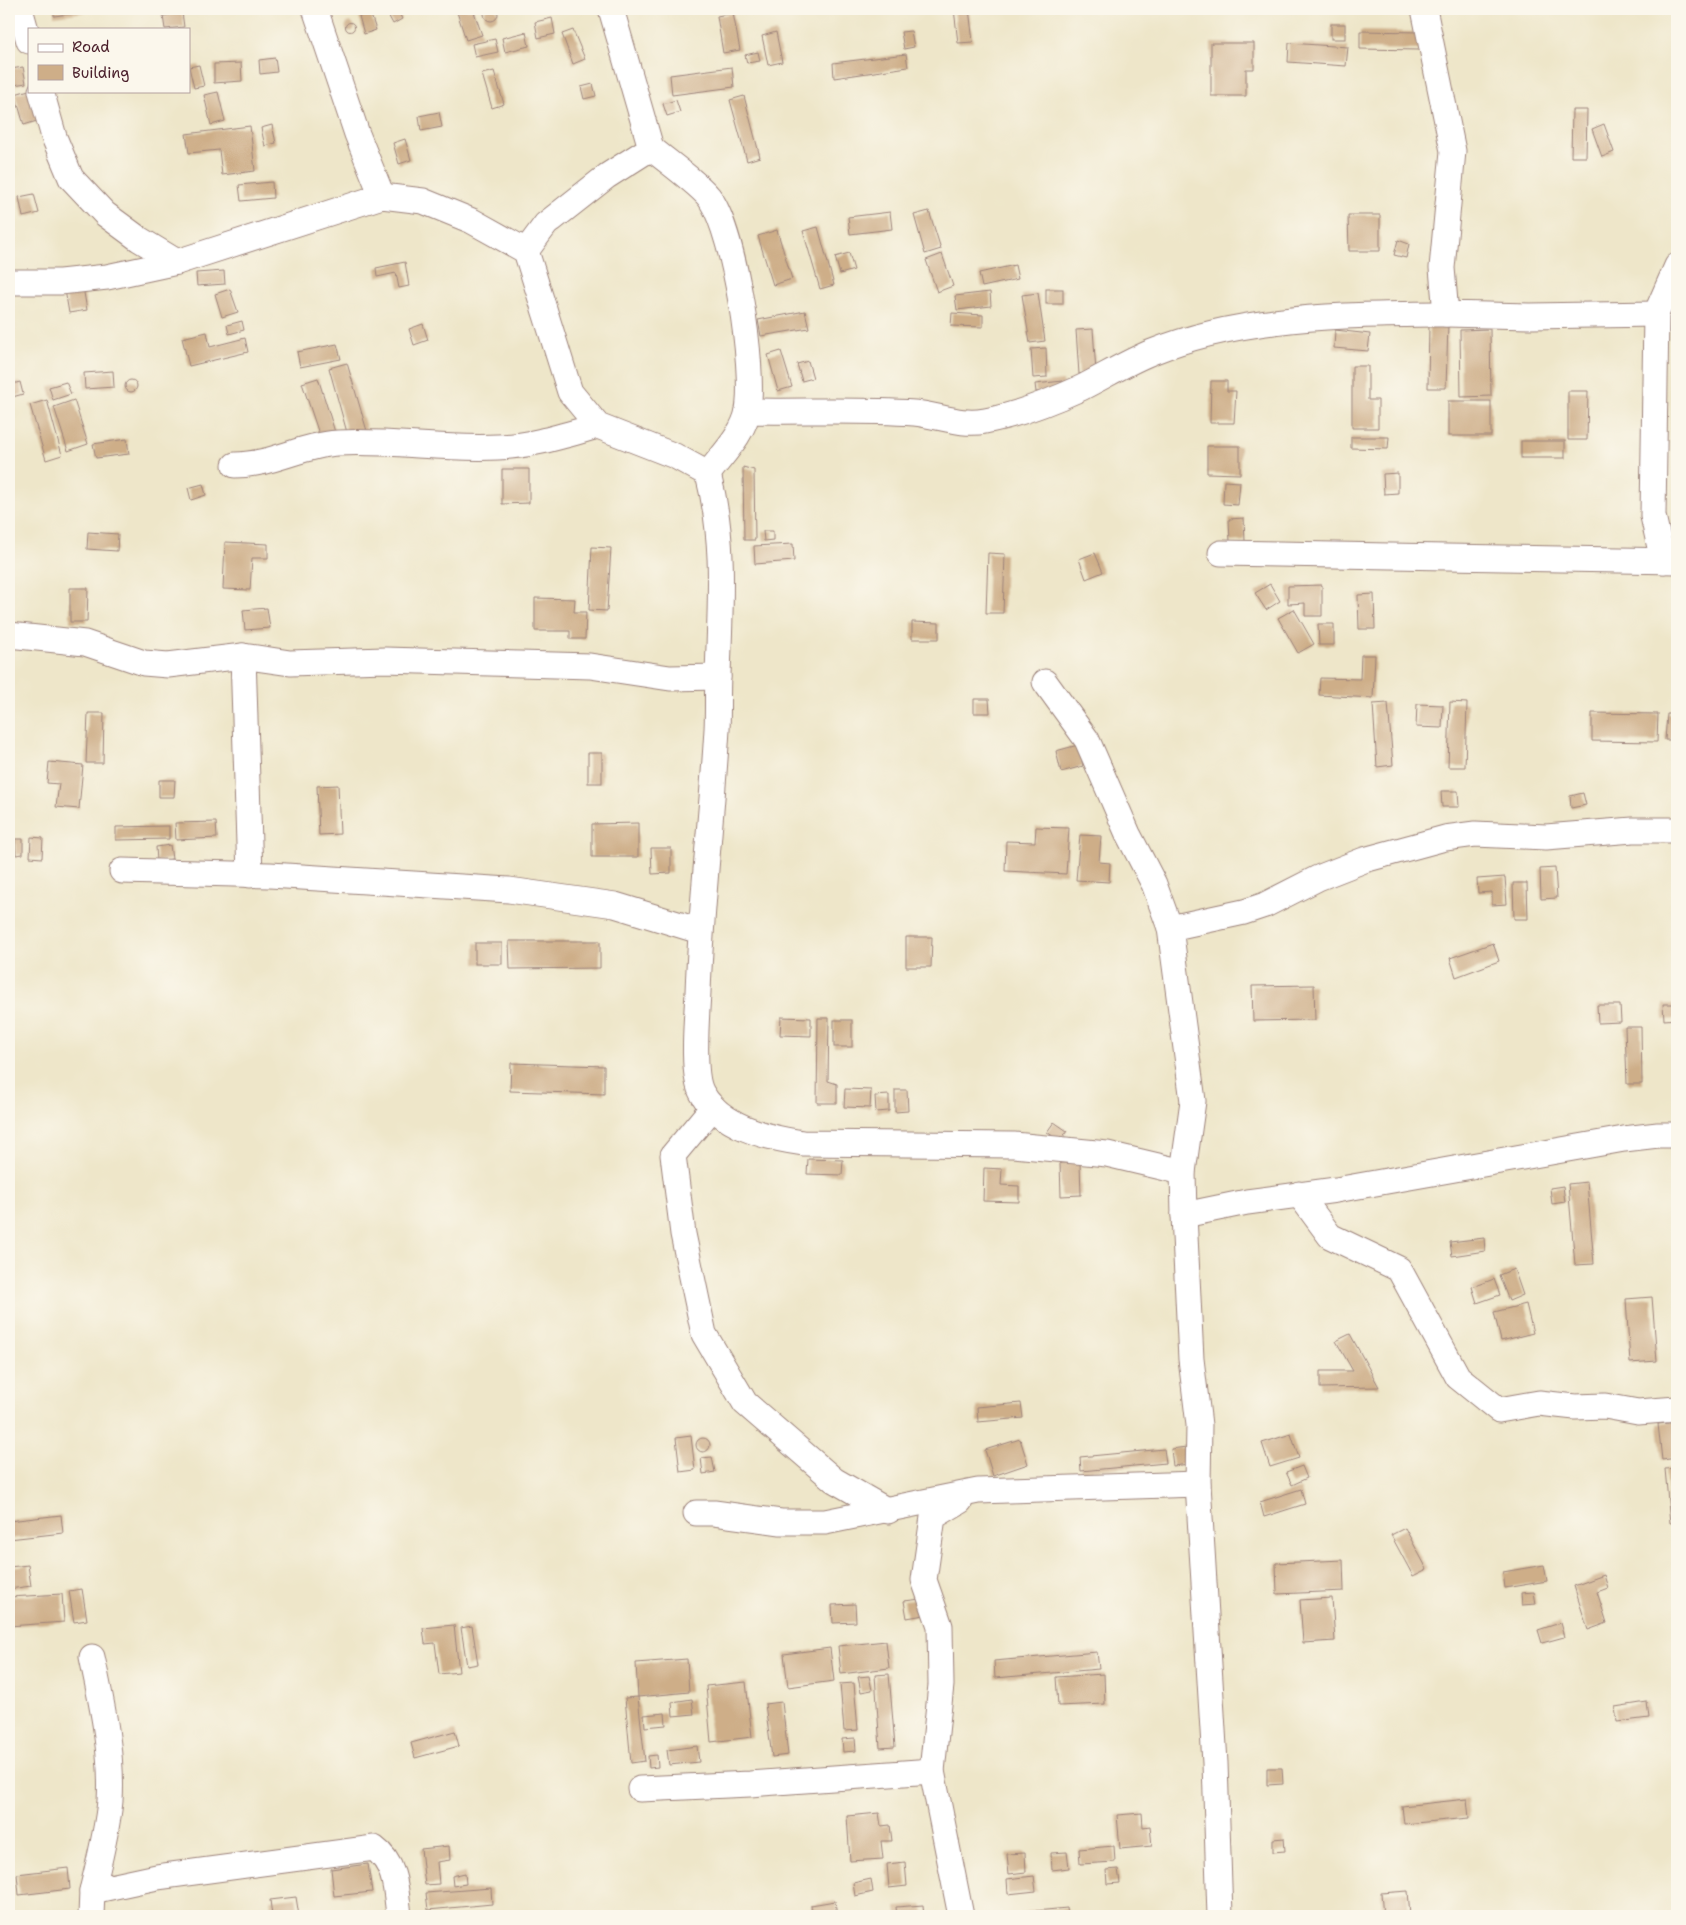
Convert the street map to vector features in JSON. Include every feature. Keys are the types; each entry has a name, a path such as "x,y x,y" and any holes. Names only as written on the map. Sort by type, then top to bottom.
{"street":[{"path":"314,9 354,125 382,196"},
{"path":"611,9 651,148 710,198 724,226 742,307 749,360 748,412 737,435 708,474"},
{"path":"1424,9 1453,151 1442,268 1446,314"},
{"path":"41,92 54,137 71,178 105,214 139,240 177,262"},
{"path":"526,252 546,224 607,176 651,148"},
{"path":"9,282 60,282 107,277 177,262 382,196 423,201 472,220 526,252 570,392 598,426 674,456 708,474 716,508 722,560 722,618 717,730 700,931 696,1064 701,1092 713,1107 740,1126 769,1138 803,1143 1014,1145 1107,1154 1183,1172"},
{"path":"1221,553 1670,561 1653,516 1656,314 1677,266"},
{"path":"748,412 916,413 961,422 982,422 1018,414 1079,388 1151,352 1195,338 1254,326 1350,315 1446,314 1530,316 1656,314"},
{"path":"235,465 249,465 272,460 319,445 367,443 497,447 538,443 598,426"},
{"path":"9,635 85,644 144,664 168,666 243,656 290,663 385,660 590,666 670,678 718,677"},
{"path":"243,656 250,875"},
{"path":"1045,682 1087,740 1128,834 1154,884 1170,928 1193,1101 1183,1172 1184,1215 1191,1359 1199,1425 1198,1484 1215,1764 1220,1916"},
{"path":"1170,928 1251,910 1265,905 1318,878 1364,860 1445,838 1475,834 1546,837 1633,830 1677,830"},
{"path":"122,870 250,875 509,890 615,905 700,931"},
{"path":"713,1107 673,1156 684,1234 704,1334 745,1403 834,1480 888,1511"},
{"path":"1184,1215 1247,1202 1336,1190 1624,1139 1658,1134 1677,1135"},
{"path":"1299,1194 1330,1236 1399,1269 1458,1377 1499,1410 1539,1403 1575,1407 1605,1406 1638,1412 1677,1409"},
{"path":"696,1513 714,1513 781,1522 825,1522 888,1511 978,1491 1198,1484"},
{"path":"961,1916 932,1771 941,1685 940,1626 924,1580 933,1517 978,1491"},
{"path":"91,1916 92,1892 110,1800 108,1747 101,1693 92,1657"},
{"path":"640,1789 750,1784 932,1771"},
{"path":"92,1892 157,1877 374,1848 386,1856 395,1888 399,1916"}],"building":[{"path":"488,7 494,7 498,14 494,21 488,21 484,17 484,11"},
{"path":"54,9 85,9 85,12 54,16"},
{"path":"385,9 397,9 402,19 393,24"},
{"path":"456,9 473,9 482,35 466,40"},
{"path":"954,9 969,9 973,42 958,43"},
{"path":"182,12 184,27 165,28 163,16"},
{"path":"370,12 376,30 364,34 359,16"},
{"path":"733,13 740,50 723,53 717,16"},
{"path":"552,18 555,34 538,38 535,22"},
{"path":"350,22 355,27 350,32 345,27"},
{"path":"1331,24 1345,24 1345,39 1331,39"},
{"path":"573,30 585,59 573,64 562,34"},
{"path":"911,31 914,47 904,49 901,32"},
{"path":"1360,31 1420,32 1420,50 1360,49"},
{"path":"526,32 529,46 505,52 502,38"},
{"path":"776,32 782,62 768,65 762,36"},
{"path":"495,39 498,52 475,57 472,44"},
{"path":"1211,43 1254,43 1254,69 1246,69 1246,96 1211,96"},
{"path":"1289,43 1348,47 1346,66 1288,62"},
{"path":"758,52 760,61 747,63 745,55"},
{"path":"906,54 908,67 834,78 833,63"},
{"path":"275,58 277,72 260,74 259,60"},
{"path":"241,63 242,81 214,83 214,64"},
{"path":"199,65 204,86 194,88 190,67"},
{"path":"23,67 26,83 14,85 11,69"},
{"path":"732,67 734,87 672,95 670,75"},
{"path":"494,71 504,104 492,108 482,74"},
{"path":"593,84 596,96 584,99 581,87"},
{"path":"28,90 28,92 32,92 40,120 24,125 15,94"},
{"path":"218,92 225,121 211,125 204,95"},
{"path":"744,96 760,157 747,161 730,100"},
{"path":"676,100 680,112 667,116 663,104"},
{"path":"1572,110 1587,110 1586,157 1571,157"},
{"path":"439,112 442,127 421,131 419,116"},
{"path":"1604,124 1614,152 1602,157 1592,129"},
{"path":"272,125 276,143 265,146 261,128"},
{"path":"250,126 255,171 222,175 219,150 189,153 186,134"},
{"path":"405,139 411,160 399,164 393,143"},
{"path":"272,182 273,198 241,201 239,185"},
{"path":"34,194 39,213 23,217 19,197"},
{"path":"929,211 941,249 925,254 914,215"},
{"path":"890,212 892,229 850,234 848,217"},
{"path":"1348,215 1380,215 1380,251 1349,251"},
{"path":"818,227 834,285 820,289 803,231"},
{"path":"777,230 792,279 773,285 758,236"},
{"path":"1398,240 1409,244 1406,258 1394,255"},
{"path":"849,253 854,270 840,274 835,257"},
{"path":"942,254 953,286 937,292 926,260"},
{"path":"405,262 409,286 399,288 396,273 377,277 376,268"},
{"path":"1015,265 1018,279 982,287 979,273"},
{"path":"224,271 225,284 197,286 196,273"},
{"path":"83,287 87,310 69,313 65,290"},
{"path":"230,289 238,312 222,317 215,294"},
{"path":"1046,289 1063,289 1063,304 1046,304"},
{"path":"990,292 991,306 957,310 955,296"},
{"path":"1038,293 1045,341 1030,343 1022,295"},
{"path":"805,311 809,328 761,336 758,320"},
{"path":"952,313 983,315 983,327 951,326"},
{"path":"242,321 244,330 229,334 227,325"},
{"path":"423,324 428,340 414,345 409,329"},
{"path":"1429,324 1448,324 1446,388 1428,388"},
{"path":"1093,329 1096,372 1079,374 1076,330"},
{"path":"1490,329 1491,396 1461,397 1460,330"},
{"path":"1335,330 1370,334 1368,351 1334,348"},
{"path":"207,332 210,347 245,338 248,352 189,366 182,338"},
{"path":"337,344 341,359 300,367 297,352"},
{"path":"1046,348 1047,377 1033,378 1031,349"},
{"path":"781,351 792,387 778,391 768,355"},
{"path":"808,361 813,378 802,381 797,364"},
{"path":"347,363 367,431 348,436 329,368"},
{"path":"1352,366 1368,366 1368,400 1378,400 1378,428 1352,428"},
{"path":"113,371 114,387 85,389 84,373"},
{"path":"318,378 335,432 320,437 302,383"},
{"path":"129,380 133,380 137,386 133,392 129,392 125,388 125,384"},
{"path":"1063,381 1064,389 1036,392 1035,384"},
{"path":"1211,381 1227,381 1227,391 1236,391 1234,423 1210,423"},
{"path":"20,382 23,394 9,398 9,385"},
{"path":"66,382 71,394 53,400 49,387"},
{"path":"1568,391 1588,391 1587,440 1568,440"},
{"path":"47,400 62,455 46,460 30,405"},
{"path":"74,400 88,444 68,451 54,407"},
{"path":"1448,401 1491,401 1491,436 1448,436"},
{"path":"1351,437 1389,437 1388,449 1351,448"},
{"path":"127,439 129,454 96,458 93,444"},
{"path":"1521,441 1565,441 1565,458 1521,458"},
{"path":"1207,446 1240,446 1240,474 1207,473"},
{"path":"743,467 754,470 755,540 744,540"},
{"path":"502,469 529,469 529,503 502,504"},
{"path":"1398,473 1398,493 1384,494 1383,474"},
{"path":"1224,481 1240,482 1238,505 1223,504"},
{"path":"203,484 206,495 191,500 188,488"},
{"path":"1244,518 1245,541 1230,542 1229,519"},
{"path":"763,531 773,531 773,540 764,541"},
{"path":"88,532 118,534 117,551 87,549"},
{"path":"225,542 268,544 268,558 252,558 250,590 223,589"},
{"path":"793,544 794,561 755,564 754,546"},
{"path":"592,547 611,548 607,611 589,610"},
{"path":"988,553 1005,554 1003,613 986,613"},
{"path":"1095,553 1103,572 1086,579 1079,559"},
{"path":"1270,584 1280,601 1266,610 1255,593"},
{"path":"1322,585 1322,616 1305,616 1305,603 1288,604 1288,586"},
{"path":"70,588 88,588 87,622 70,622"},
{"path":"1374,594 1375,629 1359,629 1358,595"},
{"path":"535,598 575,599 574,612 586,612 585,639 570,639 570,631 535,631"},
{"path":"267,608 270,628 245,630 243,610"},
{"path":"1294,609 1314,644 1298,653 1278,618"},
{"path":"912,622 939,623 939,639 912,639"},
{"path":"1318,624 1334,624 1334,645 1319,645"},
{"path":"1361,655 1375,655 1373,698 1319,695 1320,678 1360,679"},
{"path":"974,699 989,699 990,713 974,713"},
{"path":"1450,702 1467,703 1465,767 1448,767"},
{"path":"1388,703 1393,765 1377,767 1373,704"},
{"path":"1417,704 1443,705 1442,728 1416,727"},
{"path":"88,713 104,713 103,763 86,763"},
{"path":"1592,713 1658,714 1657,742 1592,741"},
{"path":"1667,714 1677,714 1677,740 1665,740"},
{"path":"1078,745 1083,766 1061,772 1056,751"},
{"path":"588,753 602,753 602,783 588,783"},
{"path":"49,762 83,765 79,809 56,807 59,784 47,783"},
{"path":"159,780 175,780 174,797 159,797"},
{"path":"338,785 340,834 319,835 317,786"},
{"path":"1441,791 1458,791 1459,807 1442,807"},
{"path":"1583,793 1586,805 1571,808 1570,796"},
{"path":"216,822 217,838 176,840 175,823"},
{"path":"638,823 638,857 592,857 592,824"},
{"path":"169,826 169,839 116,840 116,827"},
{"path":"1036,827 1069,828 1066,874 1005,871 1006,841 1035,842"},
{"path":"1080,835 1101,836 1099,862 1110,863 1109,882 1076,880"},
{"path":"31,837 43,838 42,858 30,857"},
{"path":"15,839 23,839 23,854 16,855"},
{"path":"170,845 172,859 157,861 156,847"},
{"path":"651,848 671,848 671,873 652,874"},
{"path":"1555,868 1557,898 1541,899 1540,869"},
{"path":"1505,877 1507,904 1492,905 1492,892 1478,893 1477,879"},
{"path":"1513,883 1527,883 1528,919 1514,919"},
{"path":"906,937 932,937 931,967 906,967"},
{"path":"509,941 600,941 600,968 510,969"},
{"path":"475,943 502,943 502,964 475,964"},
{"path":"1493,943 1499,961 1456,977 1450,958"},
{"path":"1314,985 1315,1020 1253,1021 1252,986"},
{"path":"1663,1004 1677,1004 1677,1019 1664,1020"},
{"path":"1597,1005 1620,1005 1621,1022 1598,1023"},
{"path":"781,1017 811,1018 811,1036 780,1035"},
{"path":"818,1018 829,1018 828,1081 837,1084 837,1103 817,1103"},
{"path":"834,1020 852,1020 852,1047 834,1047"},
{"path":"1625,1027 1641,1027 1642,1084 1627,1084"},
{"path":"511,1063 604,1066 604,1094 510,1091"},
{"path":"845,1089 871,1090 870,1108 844,1107"},
{"path":"895,1090 907,1090 908,1111 895,1112"},
{"path":"889,1095 889,1111 876,1112 875,1096"},
{"path":"1054,1122 1067,1131 1060,1141 1047,1132"},
{"path":"808,1159 843,1160 842,1175 807,1174"},
{"path":"1060,1163 1080,1163 1081,1195 1061,1196"},
{"path":"984,1168 1002,1169 1001,1185 1019,1186 1019,1202 983,1201"},
{"path":"1587,1182 1594,1264 1575,1265 1568,1184"},
{"path":"1563,1186 1565,1202 1552,1204 1550,1188"},
{"path":"1484,1238 1485,1251 1452,1256 1450,1242"},
{"path":"1514,1269 1523,1295 1509,1301 1499,1275"},
{"path":"1494,1279 1500,1295 1477,1303 1472,1287"},
{"path":"1652,1297 1657,1361 1630,1363 1626,1299"},
{"path":"1526,1304 1533,1333 1501,1341 1494,1312"},
{"path":"1350,1334 1379,1387 1320,1388 1320,1371 1353,1371 1336,1341"},
{"path":"1021,1403 1023,1418 978,1422 977,1407"},
{"path":"1677,1422 1677,1458 1662,1460 1658,1424"},
{"path":"1291,1434 1299,1458 1270,1467 1262,1443"},
{"path":"691,1436 695,1470 680,1472 676,1438"},
{"path":"703,1438 708,1440 710,1445 708,1450 703,1452 698,1450 696,1445 698,1440"},
{"path":"1020,1439 1028,1464 993,1476 985,1450"},
{"path":"1194,1446 1197,1463 1173,1466 1171,1449"},
{"path":"1164,1449 1166,1463 1081,1471 1080,1457"},
{"path":"712,1457 715,1472 703,1474 701,1458"},
{"path":"1302,1466 1307,1478 1292,1485 1286,1472"},
{"path":"1677,1468 1677,1522 1670,1523 1665,1469"},
{"path":"1301,1489 1305,1504 1264,1517 1260,1502"},
{"path":"61,1515 63,1533 9,1539 9,1521"},
{"path":"1405,1528 1427,1569 1413,1576 1391,1535"},
{"path":"1343,1560 1344,1591 1277,1594 1276,1563"},
{"path":"28,1565 31,1586 9,1589 9,1567"},
{"path":"1544,1565 1547,1581 1505,1588 1503,1572"},
{"path":"1604,1575 1608,1588 1597,1592 1607,1623 1588,1630 1574,1586"},
{"path":"82,1589 87,1620 74,1622 69,1591"},
{"path":"1534,1592 1536,1604 1522,1605 1521,1593"},
{"path":"62,1594 64,1622 9,1626 10,1597"},
{"path":"1332,1598 1335,1641 1303,1643 1300,1600"},
{"path":"921,1599 924,1615 907,1618 904,1601"},
{"path":"855,1604 856,1622 833,1623 832,1605"},
{"path":"1560,1623 1564,1637 1542,1643 1538,1630"},
{"path":"454,1625 459,1672 439,1674 435,1643 425,1644 423,1628"},
{"path":"472,1626 478,1664 467,1666 461,1628"},
{"path":"886,1641 889,1668 841,1674 838,1646"},
{"path":"830,1648 834,1681 788,1687 784,1654"},
{"path":"1097,1652 1099,1669 995,1678 994,1661"},
{"path":"687,1659 689,1692 638,1697 636,1663"},
{"path":"889,1674 895,1747 880,1748 875,1675"},
{"path":"1104,1674 1105,1704 1058,1706 1056,1677"},
{"path":"869,1676 872,1690 861,1692 858,1677"},
{"path":"746,1682 752,1737 711,1742 706,1686"},
{"path":"854,1683 858,1730 844,1731 840,1684"},
{"path":"638,1697 645,1761 631,1763 625,1698"},
{"path":"692,1699 694,1714 673,1716 672,1702"},
{"path":"782,1702 788,1755 772,1757 765,1704"},
{"path":"1647,1702 1649,1718 1617,1722 1615,1707"},
{"path":"665,1713 666,1725 645,1727 644,1715"},
{"path":"455,1731 459,1746 415,1758 411,1743"},
{"path":"855,1738 856,1751 843,1752 842,1739"},
{"path":"697,1746 699,1762 669,1765 667,1750"},
{"path":"657,1755 658,1767 649,1768 648,1756"},
{"path":"1267,1768 1282,1768 1283,1784 1267,1785"},
{"path":"1467,1799 1469,1818 1404,1824 1402,1806"},
{"path":"879,1813 881,1826 890,1825 892,1841 881,1841 883,1859 850,1861 847,1816"},
{"path":"1142,1813 1143,1827 1150,1826 1152,1846 1120,1849 1117,1815"},
{"path":"1284,1838 1285,1851 1273,1852 1273,1839"},
{"path":"449,1846 450,1860 437,1862 439,1884 425,1885 421,1849"},
{"path":"1114,1846 1115,1862 1080,1864 1079,1849"},
{"path":"1067,1852 1069,1868 1052,1870 1051,1853"},
{"path":"1025,1853 1026,1872 1009,1874 1007,1854"},
{"path":"905,1862 907,1886 889,1888 887,1864"},
{"path":"368,1864 372,1892 334,1896 331,1869"},
{"path":"68,1868 70,1889 19,1895 17,1874"},
{"path":"1118,1869 1120,1883 1107,1884 1106,1870"},
{"path":"465,1873 466,1884 453,1886 452,1876"},
{"path":"1034,1876 1036,1891 1008,1894 1007,1879"},
{"path":"871,1879 873,1892 855,1896 853,1883"},
{"path":"491,1888 492,1904 428,1910 426,1893"},
{"path":"1408,1891 1410,1916 1383,1916 1381,1893"},
{"path":"296,1897 299,1916 272,1916 270,1900"},
{"path":"835,1901 837,1916 812,1916 811,1905"},
{"path":"923,1905 924,1916 897,1916 896,1907"},
{"path":"1067,1908 1068,1916 1026,1916 1025,1912"}]}
